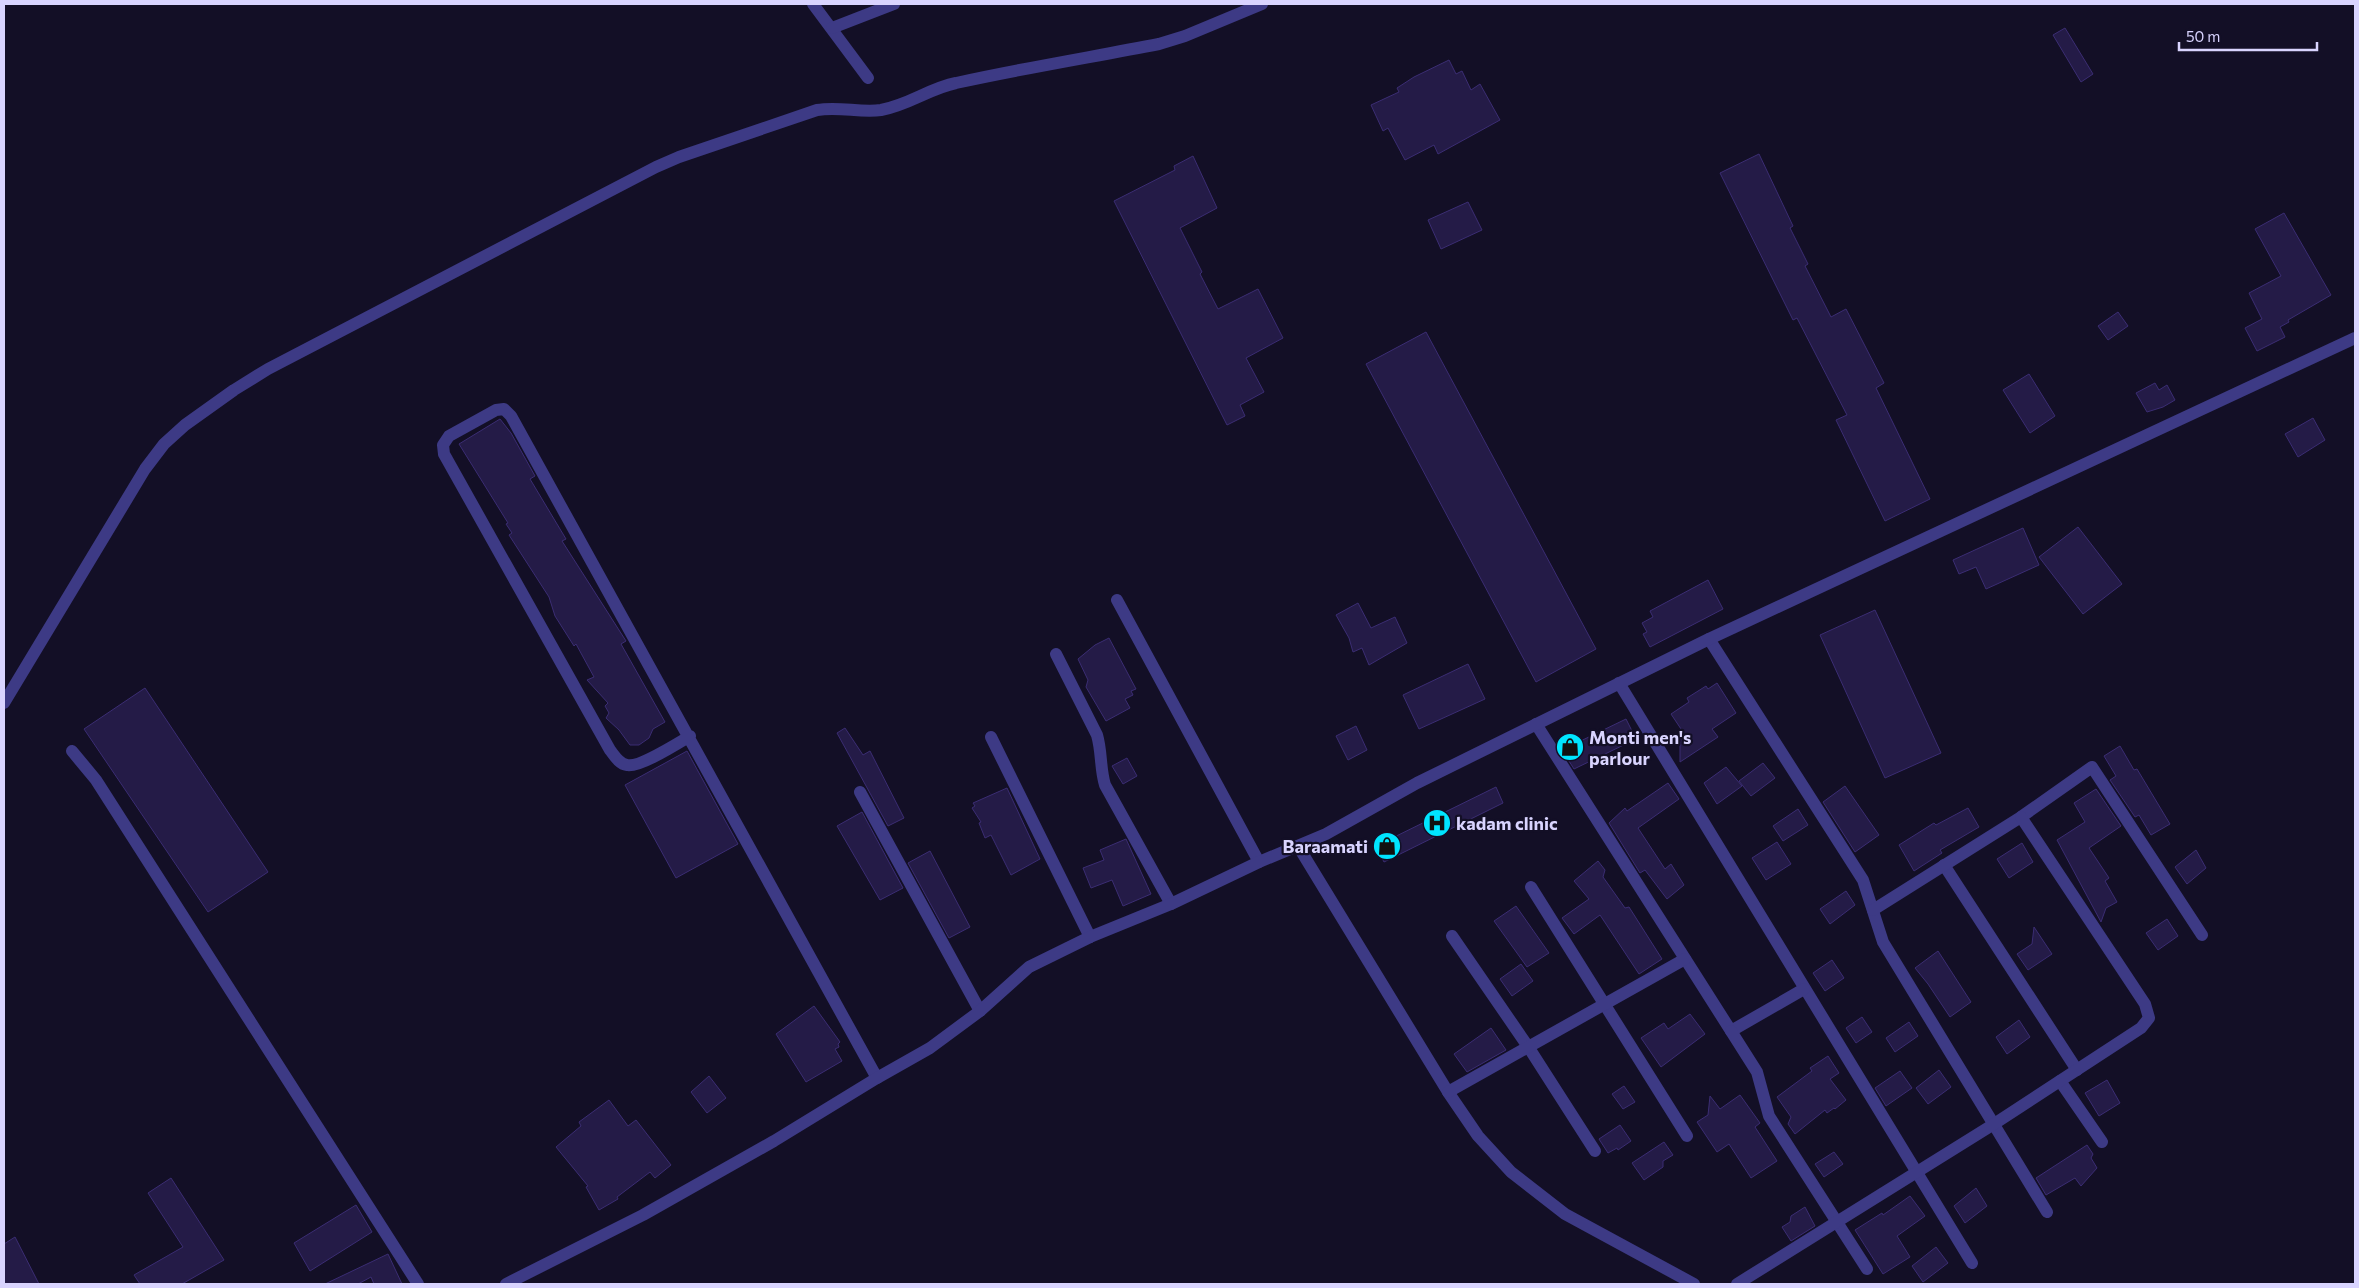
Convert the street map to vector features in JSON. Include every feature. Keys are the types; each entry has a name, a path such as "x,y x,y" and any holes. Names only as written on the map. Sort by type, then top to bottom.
{"street":[{"path":"813,4 868,78"},
{"path":"832,28 894,4"},
{"path":"4,703 145,469 164,444 203,412 268,369 392,302 679,157 817,110 834,107 865,112 883,110 904,105 954,83 1159,44 1185,36 1262,4"},
{"path":"506,1284 644,1214 774,1141 930,1048 980,1011 1029,967 1090,937 1171,904 1259,862 1326,834 1417,783 1709,639 2355,338"},
{"path":"690,736 638,764 627,766 619,761 444,454 443,445 449,436 496,410 504,409 511,416 690,736 877,1078"},
{"path":"1117,600 1259,862"},
{"path":"1709,639 1863,880 1883,942 2047,1212"},
{"path":"1056,654 1097,735 1100,746 1101,772 1105,785 1171,904"},
{"path":"1619,683 1972,1263"},
{"path":"1536,724 1757,1072 1769,1116 1867,1269"},
{"path":"991,736 1090,937"},
{"path":"72,751 96,780 418,1284"},
{"path":"1873,910 2020,817 2092,767 2202,935"},
{"path":"860,792 980,1011"},
{"path":"1737,1284 1994,1124 2142,1028 2149,1018 2145,1004 2020,817"},
{"path":"1298,846 1448,1092 1478,1136 1519,1178 1565,1214 1694,1284"},
{"path":"1944,865 2077,1070"},
{"path":"1531,887 1687,1136"},
{"path":"1452,936 1529,1048 1595,1151"},
{"path":"1448,1092 1685,959"},
{"path":"1731,1031 1804,989"},
{"path":"2060,1081 2102,1142"}],"building":[{"path":"2065,28 2093,74 2081,82 2053,35"},
{"path":"1449,60 1456,74 1462,71 1471,90 1480,84 1500,120 1438,154 1434,145 1405,160 1388,128 1383,131 1371,105 1399,92 1397,88 1414,77"},
{"path":"1759,154 1793,226 1790,228 1808,264 1805,266 1831,317 1846,309 1884,383 1876,388 1930,499 1885,521 1836,420 1847,415 1797,318 1793,320 1720,173"},
{"path":"1193,156 1217,208 1180,228 1202,272 1200,274 1218,309 1258,289 1283,338 1246,358 1264,392 1240,405 1245,416 1227,425 1114,201 1175,170 1174,166"},
{"path":"1468,202 1482,230 1441,249 1428,220"},
{"path":"2284,213 2331,295 2288,320 2289,322 2280,327 2285,337 2257,351 2245,328 2262,319 2249,293 2281,276 2255,229"},
{"path":"2118,312 2128,326 2108,340 2098,326"},
{"path":"1426,332 1596,649 1536,682 1366,364"},
{"path":"2029,374 2055,416 2030,433 2003,390"},
{"path":"2155,383 2159,390 2167,385 2175,400 2163,407 2147,412 2136,393"},
{"path":"2313,418 2325,440 2298,457 2285,434"},
{"path":"500,419 511,433 535,476 530,479 566,539 562,541 626,641 621,644 665,722 653,729 649,738 639,745 630,745 619,730 606,718 609,713 605,706 608,703 587,680 594,677 576,644 574,646 555,616 549,597 509,535 512,533 506,524 508,523 459,444"},
{"path":"2078,527 2122,584 2083,614 2039,557"},
{"path":"2023,528 2039,565 1986,589 1976,567 1959,574 1953,560"},
{"path":"1708,580 1723,609 1650,647 1643,634 1647,632 1642,623 1653,617 1650,611"},
{"path":"1358,603 1371,628 1395,617 1407,643 1369,665 1362,648 1353,652 1349,638 1336,615"},
{"path":"1875,610 1941,753 1885,778 1820,635"},
{"path":"1109,638 1136,689 1131,691 1133,695 1125,699 1130,708 1106,721 1086,687 1088,680 1078,659 1095,645"},
{"path":"1468,664 1485,699 1419,729 1403,695"},
{"path":"1717,683 1736,713 1712,729 1718,737 1680,762 1680,742 1676,736 1683,732 1671,714 1689,702 1687,698 1706,686 1708,689"},
{"path":"145,688 268,872 208,912 84,729"},
{"path":"1626,719 1636,739 1574,769 1562,750"},
{"path":"1356,726 1367,750 1348,760 1336,736"},
{"path":"845,728 863,755 870,751 904,818 888,826 837,733"},
{"path":"2120,746 2134,770 2137,769 2170,824 2151,835 2139,815 2135,817 2110,780 2116,776 2104,756"},
{"path":"687,751 738,844 676,878 625,785"},
{"path":"1127,758 1137,776 1123,784 1112,766"},
{"path":"1763,763 1775,778 1751,796 1739,781"},
{"path":"1726,767 1742,786 1717,804 1704,783"},
{"path":"1668,783 1679,799 1638,828 1665,869 1671,864 1684,885 1667,899 1645,870 1640,873 1609,823 1625,808 1627,811"},
{"path":"1845,786 1879,835 1855,852 1823,802"},
{"path":"1496,787 1503,803 1384,862 1376,846"},
{"path":"1007,788 1040,859 1011,875 991,835 985,838 979,823 981,822 972,808 975,806 973,803"},
{"path":"2096,789 2121,826 2089,848 2109,878 2105,881 2117,902 2106,908 2101,922 2057,840 2085,822 2074,803"},
{"path":"1968,808 1979,827 1940,850 1942,853 1914,871 1899,845 1934,823 1936,825"},
{"path":"1798,809 1808,825 1783,841 1773,826"},
{"path":"862,812 903,888 880,900 837,826"},
{"path":"1126,839 1151,894 1123,906 1112,880 1091,888 1083,868 1104,860 1100,850"},
{"path":"1777,842 1791,864 1766,880 1752,858"},
{"path":"2022,843 2033,862 2009,878 1997,859"},
{"path":"2196,850 2206,868 2187,884 2175,867"},
{"path":"930,851 970,927 949,938 908,863"},
{"path":"1598,861 1605,870 1603,877 1625,908 1629,907 1662,959 1639,974 1600,915 1574,934 1562,918 1589,899 1574,881"},
{"path":"1846,891 1855,905 1830,924 1820,909"},
{"path":"1516,906 1549,953 1527,967 1494,921"},
{"path":"2167,919 2178,936 2158,950 2146,933"},
{"path":"2034,927 2052,954 2028,970 2017,954 2032,944"},
{"path":"1938,951 1971,1002 1950,1017 1915,968"},
{"path":"1832,960 1844,978 1825,991 1813,973"},
{"path":"1521,964 1533,981 1512,996 1500,979"},
{"path":"814,1006 840,1042 838,1044 839,1047 835,1049 842,1061 806,1082 776,1034"},
{"path":"1690,1014 1705,1034 1661,1067 1641,1038 1664,1023 1668,1029"},
{"path":"1862,1017 1872,1032 1856,1043 1846,1028"},
{"path":"2019,1020 2030,1037 2007,1054 1996,1037"},
{"path":"1909,1022 1918,1036 1895,1052 1886,1038"},
{"path":"1491,1028 1506,1050 1467,1072 1454,1054"},
{"path":"1828,1056 1839,1073 1830,1079 1846,1100 1827,1113 1825,1110 1795,1134 1788,1124 1791,1117 1777,1097 1812,1071 1810,1068"},
{"path":"1939,1070 1951,1087 1928,1104 1916,1088"},
{"path":"1900,1071 1912,1088 1886,1106 1875,1088"},
{"path":"709,1076 726,1098 707,1113 691,1092"},
{"path":"2107,1080 2120,1103 2099,1116 2085,1093"},
{"path":"1624,1086 1635,1102 1623,1109 1612,1094"},
{"path":"1740,1095 1760,1123 1755,1127 1777,1161 1751,1178 1729,1144 1717,1152 1697,1122 1708,1115 1710,1096 1720,1109"},
{"path":"609,1100 628,1126 636,1120 671,1165 655,1178 650,1172 617,1197 618,1199 599,1210 586,1187 588,1186 556,1147 581,1126 579,1122"},
{"path":"1620,1125 1631,1141 1618,1150 1617,1148 1608,1153 1599,1139"},
{"path":"1664,1142 1673,1155 1663,1161 1663,1167 1644,1180 1632,1163"},
{"path":"2087,1145 2093,1154 2091,1158 2097,1168 2081,1186 2075,1178 2046,1195 2036,1178"},
{"path":"1834,1152 1843,1164 1824,1177 1815,1164"},
{"path":"171,1178 224,1260 182,1284 140,1284 134,1275 183,1247 148,1193"},
{"path":"1976,1188 1987,1206 1965,1223 1954,1206"},
{"path":"1910,1196 1925,1216 1897,1236 1910,1257 1883,1274 1855,1230 1882,1213 1883,1215"},
{"path":"356,1205 372,1232 310,1271 294,1243"},
{"path":"1805,1207 1815,1226 1791,1241 1782,1227 1790,1222 1791,1216"},
{"path":"15,1237 39,1284 4,1284 4,1244"},
{"path":"1936,1247 1948,1263 1923,1282 1912,1266"},
{"path":"388,1254 402,1284 374,1284 371,1277 358,1284 325,1284"}],"place":[{"name":"Monti men's parlour","path":"1570,747"},
{"name":"kadam clinic","path":"1437,823"},
{"name":"Baraamati","path":"1387,846"}]}
